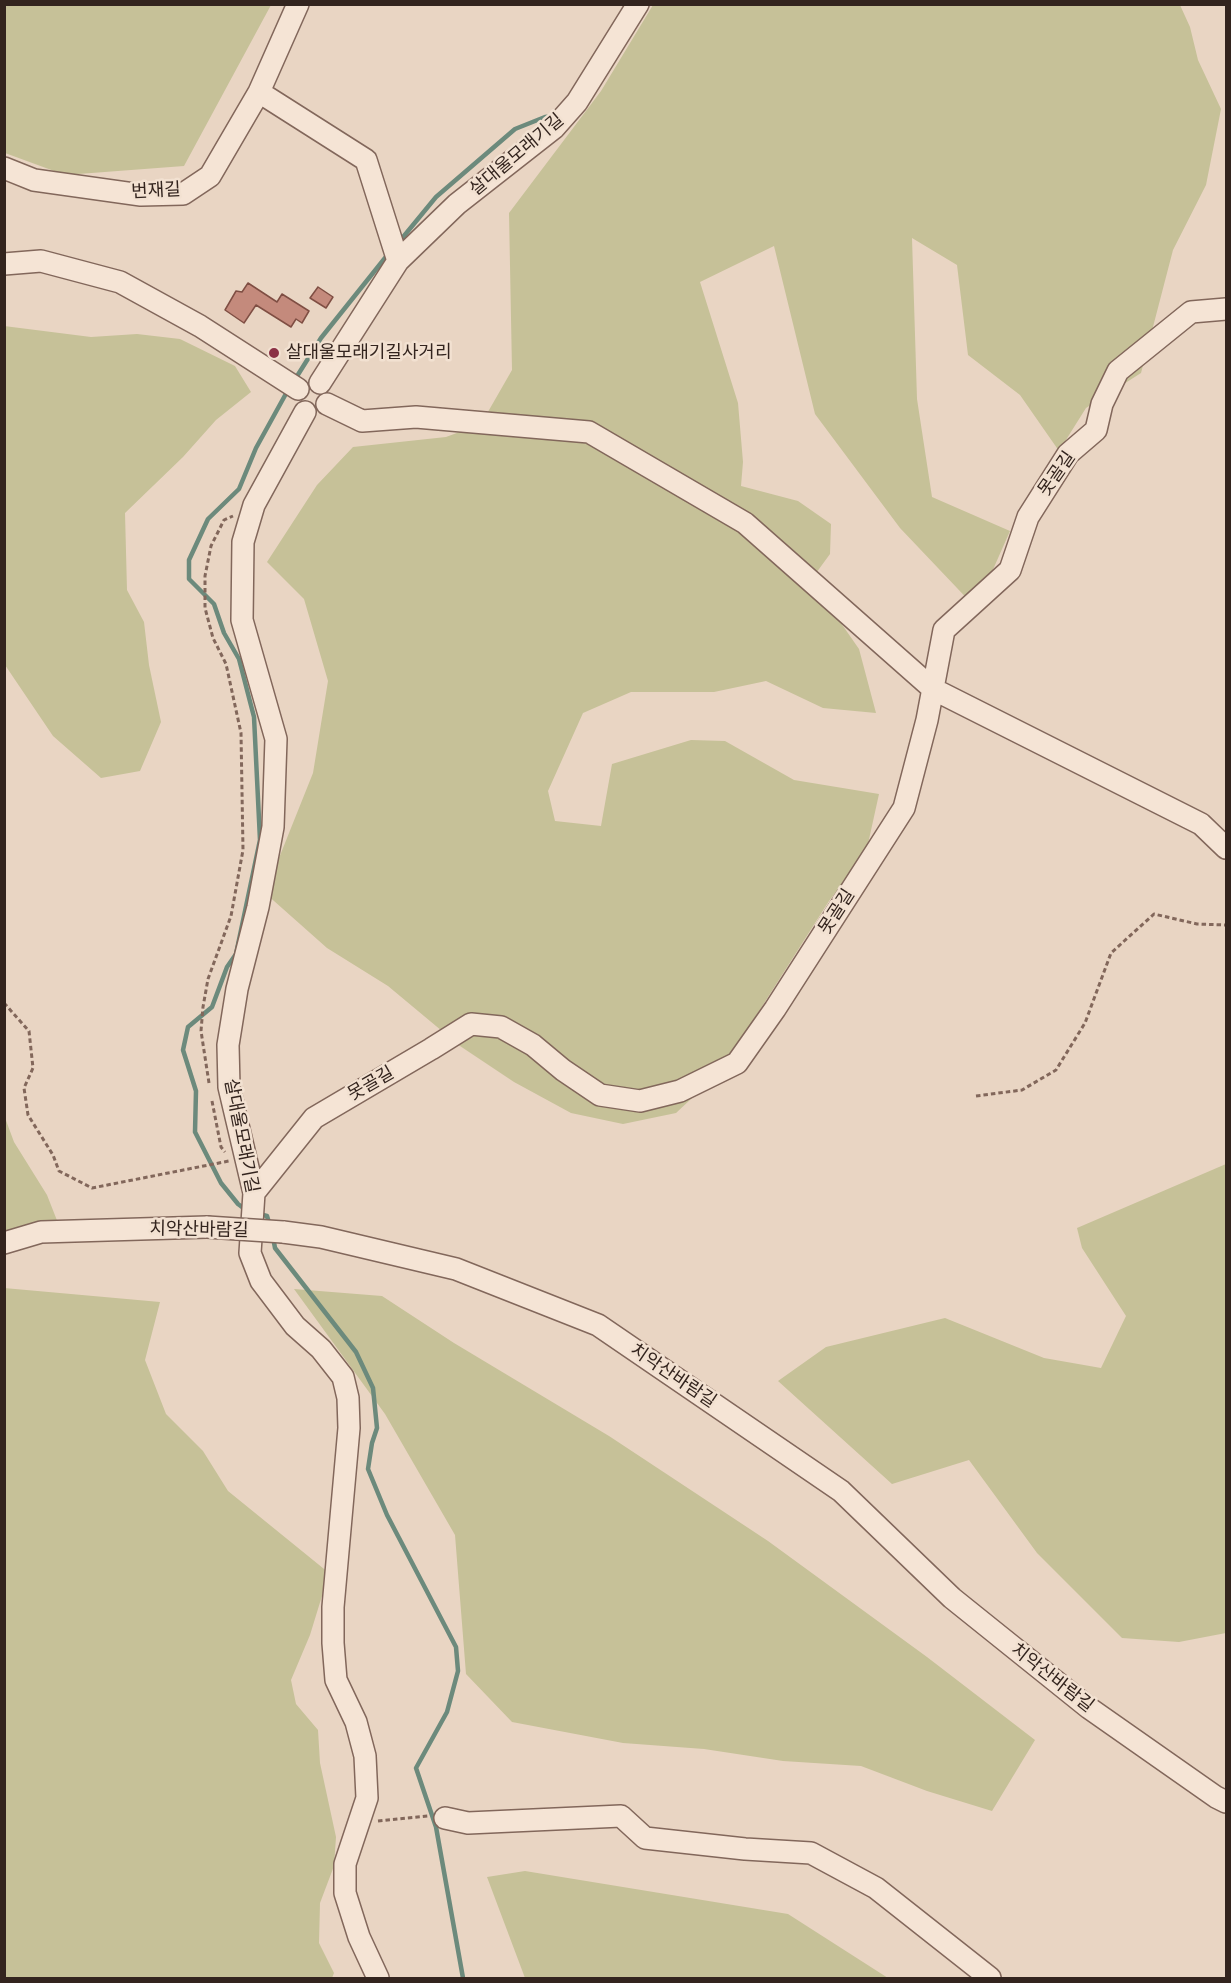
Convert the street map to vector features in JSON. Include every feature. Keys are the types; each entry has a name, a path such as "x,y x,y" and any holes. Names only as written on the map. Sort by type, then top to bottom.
{"street":[{"path":"298,4 259,92 366,160 395,250"},
{"name":"살대울모래기길","path":"320,383 395,250 554,128 577,102 638,4"},
{"name":"번재길","path":"4,168 34,180 141,195 183,194 210,176 259,92"},
{"path":"4,264 41,261 120,282 200,326 274,376 296,388"},
{"name":"못골길","path":"254,1199 314,1118 471,1024 501,1027 533,1045 563,1070 600,1095 640,1101 680,1091 737,1063 775,1009 904,808 927,720 944,630 1010,570 1028,517 1068,454 1096,430 1102,404 1118,371 1191,312 1227,309"},
{"path":"306,382 320,383 328,393 327,404 320,412 305,412 298,405 296,388 306,382"},
{"path":"327,404 362,421 416,417 589,432 745,523 933,689 1201,824 1227,848"},
{"name":"살대울모래기길","path":"305,412 254,505 243,542 242,620 276,739 273,827 258,907 237,989 228,1045 229,1087 254,1199 250,1253 261,1281 295,1326 321,1349 343,1377 348,1398 349,1428 333,1607 333,1643 336,1680 356,1722 365,1756 368,1798 345,1864 345,1893 359,1937 378,1978"},
{"name":"치악산바람길","path":"4,1243 41,1232 207,1227 321,1237 456,1269 598,1325 841,1491 952,1598 1089,1708 1216,1797 1227,1802"},
{"path":"435,1817 468,1823 621,1816 645,1838 745,1849 811,1853 876,1888 990,1978"}],"path":[{"path":"201,1031 208,979 231,916 243,850 241,733 226,664 213,639 205,602 205,576 211,546 224,520 254,505"},
{"path":"976,1096 1022,1090 1056,1070 1085,1023 1111,953 1154,914 1197,924 1227,925"},
{"path":"4,1003 29,1031 33,1068 24,1088 28,1115 53,1155 59,1171 92,1188 231,1161"},
{"path":"361,1822 435,1817"}],"shaded area":[{"path":"4,5 271,5 184,166 65,175 5,153"},
{"path":"653,5 1180,5 1190,27 1198,60 1221,109 1206,185 1173,250 1141,373 1086,408 1059,451 1020,395 968,355 957,265 912,238 917,399 932,497 1010,531 976,608 900,528 815,414 774,246 700,282 738,403 743,462 741,486 798,501 831,524 830,554 811,580 859,649 876,713 823,708 766,681 714,692 631,692 583,713 548,791 555,821 601,826 612,764 691,740 725,741 794,780 879,794 866,853 829,901 721,1071 676,1113 623,1124 571,1113 514,1082 460,1046 388,986 327,948 265,893 313,773 328,681 304,599 267,562 317,485 353,447 446,437 481,424 512,370 509,213 601,91"},
{"path":"4,326 91,337 137,334 180,339 235,366 251,392 216,420 183,457 125,513 127,590 144,622 149,665 161,722 140,771 101,778 53,736 5,665"},
{"path":"4,1115 14,1142 47,1195 58,1223 4,1236"},
{"path":"1226,1164 1226,1633 1179,1642 1122,1638 1037,1553 969,1460 892,1484 778,1381 826,1347 945,1318 1044,1358 1101,1368 1126,1316 1082,1248 1077,1228"},
{"path":"4,1288 160,1302 145,1360 166,1414 203,1451 228,1491 329,1573 310,1635 291,1680 296,1704 318,1730 320,1763 336,1837 334,1866 320,1903 319,1943 334,1973 332,1978 5,1978"},
{"path":"294,1289 382,1296 454,1343 609,1436 768,1541 927,1657 1035,1740 992,1811 927,1791 861,1766 783,1761 704,1749 623,1743 512,1722 466,1674 455,1535 385,1414"},
{"path":"525,1871 788,1914 888,1978 525,1978 487,1877"}],"building":[{"path":"248,283 277,302 282,294 309,311 302,323 296,319 291,327 256,305 244,323 225,310 236,291 242,292"},
{"path":"318,287 333,297 326,308 310,298"}],"waterway":[{"path":"399,242 436,197 515,129 545,117 555,116"},
{"path":"294,381 321,338 389,253"},
{"path":"246,1210 221,1183 195,1132 196,1091 183,1050 188,1027 212,1007 227,967 236,954 260,840 254,717 239,659 224,633 214,604 189,579 189,560 208,519 239,489 256,448 288,390"},
{"path":"259,1214 267,1216 270,1226"},
{"path":"273,1237 275,1248 356,1352 373,1388 377,1428 368,1469 387,1515 456,1647 458,1671 447,1712 416,1768 436,1827 463,1978"}],"place":[{"name":"살대울모래기길사거리","path":"274,353"}]}
